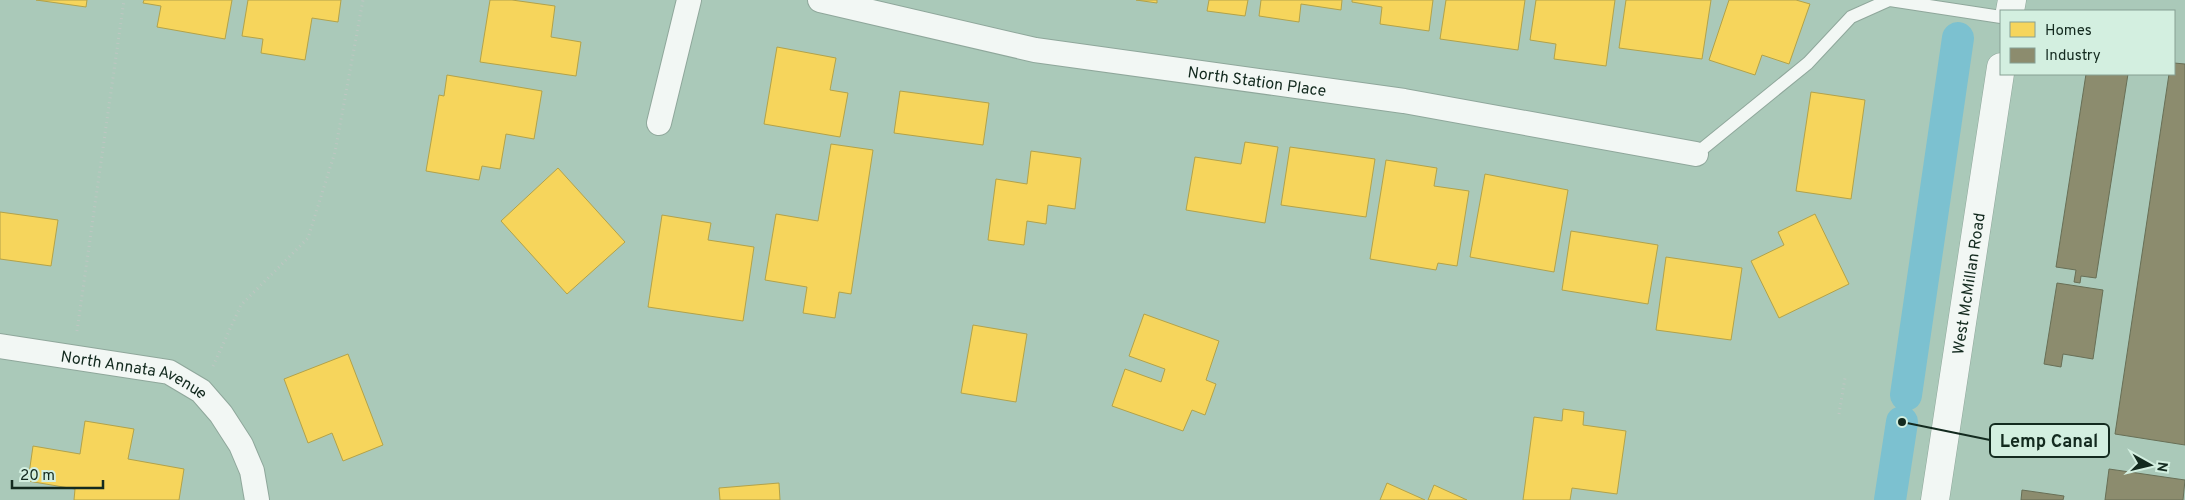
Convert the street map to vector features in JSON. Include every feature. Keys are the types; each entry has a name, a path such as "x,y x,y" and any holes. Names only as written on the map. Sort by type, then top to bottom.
{"main road":[{"name":"West McMillan Road","path":"1935,500 2000,74"}],"street":[{"path":"659,123 689,0"},
{"name":"North Station Place","path":"820,0 1035,50 1404,101 1696,154"},
{"name":"North Annata Avenue","path":"0,346 169,372 201,391 221,414 241,445 252,471 256,500"}],"lane":[{"path":"1696,154 1808,63 1851,17 1889,0 2000,17"}],"path":[{"path":"73,357 124,0"},
{"path":"201,391 242,305 308,238 335,152 363,0"},
{"path":"1839,414 1845,378"}],"building: Homes":[{"path":"36,0 87,0 86,7"},
{"path":"144,0 232,0 225,39 157,27 161,6 143,3"},
{"path":"248,0 341,0 338,22 312,18 305,60 261,53 263,39 242,36"},
{"path":"490,0 512,0 555,6 551,37 581,42 576,76 480,62"},
{"path":"1136,0 1157,0 1157,3"},
{"path":"1209,0 1248,0 1245,16 1207,11"},
{"path":"1261,0 1342,0 1341,10 1301,4 1299,22 1259,16"},
{"path":"1352,0 1433,0 1429,31 1380,24 1382,7 1352,2"},
{"path":"1446,0 1525,0 1518,50 1440,39"},
{"path":"1536,0 1615,0 1606,66 1554,59 1556,44 1530,40"},
{"path":"1626,0 1711,0 1702,59 1619,48"},
{"path":"1729,0 1796,0 1810,4 1789,64 1762,55 1755,75 1709,60"},
{"path":"777,47 836,58 830,90 848,93 840,137 764,124"},
{"path":"447,75 542,91 534,139 506,134 500,169 482,166 479,180 426,171 439,95 444,96"},
{"path":"900,91 989,103 983,145 894,133"},
{"path":"1811,92 1865,100 1851,199 1796,191"},
{"path":"1245,142 1278,147 1265,223 1186,210 1195,157 1241,164"},
{"path":"831,144 873,150 851,294 839,292 835,318 803,313 807,287 765,280 776,214 818,221"},
{"path":"1290,147 1375,159 1366,217 1281,205"},
{"path":"1031,151 1081,158 1075,209 1048,205 1046,224 1027,221 1024,245 988,240 996,179 1027,184"},
{"path":"1386,160 1437,168 1434,186 1469,191 1457,266 1438,263 1436,270 1370,259"},
{"path":"558,168 625,242 567,294 501,221"},
{"path":"1485,174 1568,190 1554,272 1470,257"},
{"path":"0,212 58,220 51,266 0,259"},
{"path":"1815,214 1849,284 1779,318 1751,261 1784,245 1778,232"},
{"path":"662,215 711,223 708,240 754,247 743,321 648,307"},
{"path":"1571,231 1658,245 1648,304 1562,290"},
{"path":"1666,257 1742,268 1731,340 1656,330"},
{"path":"1144,314 1219,341 1206,380 1216,384 1205,415 1192,410 1183,431 1112,406 1125,369 1161,382 1165,369 1129,356"},
{"path":"973,325 1027,334 1016,402 961,393"},
{"path":"348,354 383,445 343,461 332,433 308,443 284,379"},
{"path":"1563,409 1584,412 1583,425 1626,431 1617,494 1572,488 1570,500 1523,500 1534,417 1562,421"},
{"path":"85,421 134,429 128,459 184,469 179,500 74,500 75,489 28,481 33,446 80,454"},
{"path":"779,483 780,500 720,500 719,488"},
{"path":"1387,483 1425,500 1380,500"},
{"path":"1434,485 1467,500 1428,500"}],"building: Industry":[{"path":"2175,63 2185,64 2185,445 2115,434 2169,75 2175,75"},
{"path":"2086,75 2128,75 2096,278 2081,276 2080,283 2074,282 2076,270 2056,267"},
{"path":"2057,283 2103,290 2093,359 2063,354 2061,367 2044,364"},
{"path":"2109,469 2185,480 2183,500 2105,500"},
{"path":"2022,490 2064,496 2063,500 2021,500"}],"waterway":[{"path":"1906,395 1958,38"},
{"path":"1890,500 1902,422"}],"place":[{"name":"Lemp Canal","path":"1902,422"}]}
